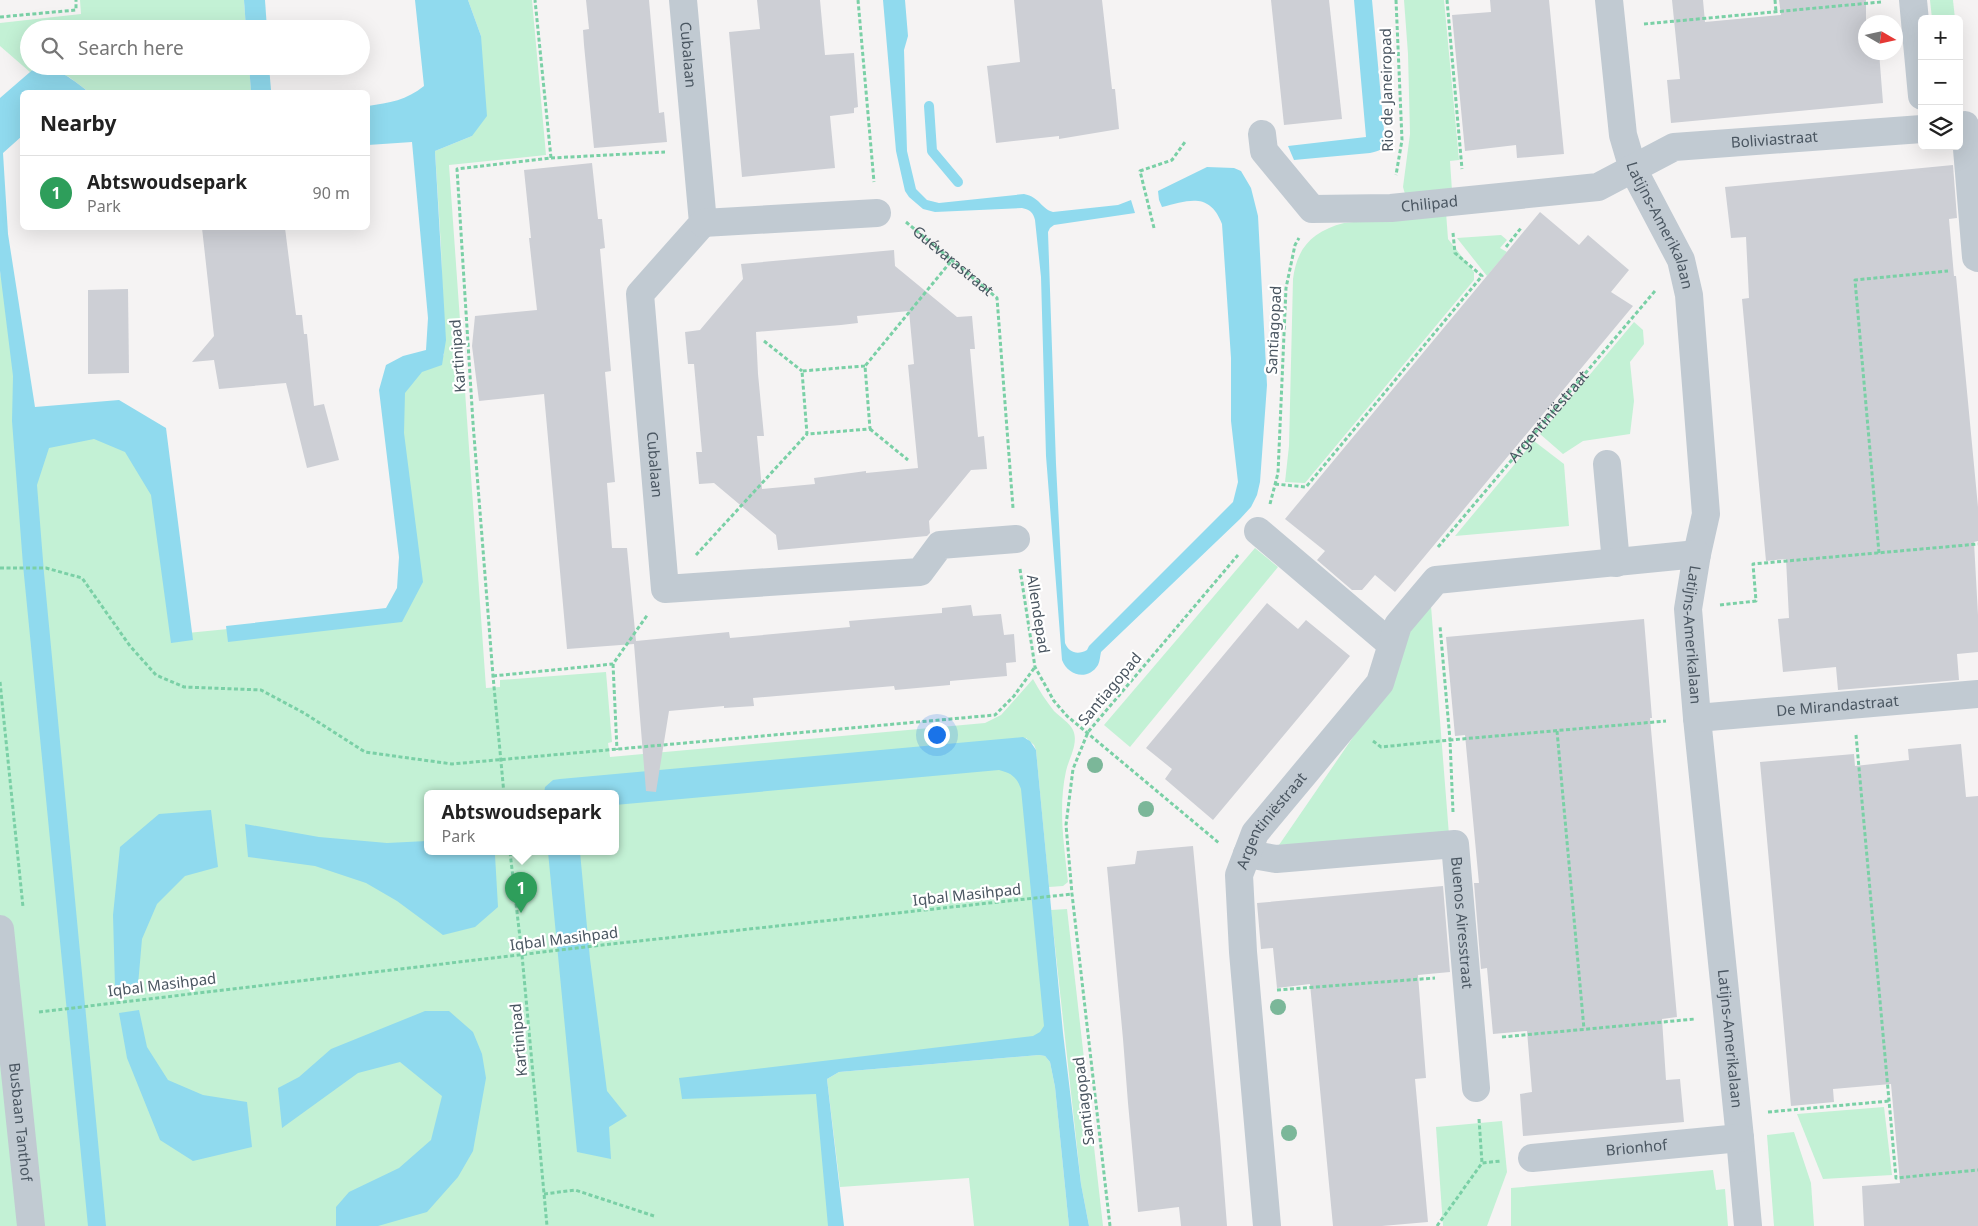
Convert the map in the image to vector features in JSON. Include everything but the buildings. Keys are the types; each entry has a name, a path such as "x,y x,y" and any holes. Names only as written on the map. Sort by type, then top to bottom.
{"street":[{"name":"Cubalaan","path":"683,0 703,223 640,294 665,589 920,572 940,545 1016,539"},
{"name":"Latijns-Amerikalaan","path":"1609,0 1623,135 1633,169 1681,260 1689,294 1706,514 1688,609 1697,718 1748,1226"},
{"path":"1913,0 1919,60"},
{"name":"Boliviastraat","path":"1633,169 1674,147 1918,129"},
{"path":"1262,134 1264,151 1312,209"},
{"path":"1963,135 1976,257 1978,258"},
{"name":"Chilipad","path":"1312,209 1391,208 1598,188 1633,169"},
{"path":"703,223 877,213"},
{"path":"1607,464 1616,563"},
{"path":"1258,531 1391,644"},
{"path":"1436,580 1697,554"},
{"name":"Argentiniëstraat","path":"1268,1226 1247,993 1239,875 1255,834 1380,683 1398,625 1436,580"},
{"name":"De Mirandastraat","path":"1697,718 1978,694"},
{"name":"Buenos Airesstraat","path":"1248,854 1276,859 1455,844 1476,1088"},
{"name":"Busbaan Tanthof","path":"0,929 31,1226"},
{"name":"Brionhof","path":"1532,1158 1739,1126"}],"path":[{"path":"0,17 76,10 76,0"},
{"path":"536,0 551,158 696,150"},
{"path":"858,0 877,213"},
{"name":"Rio de Janeiropad","path":"1391,208 1402,140 1396,0"},
{"path":"1275,484 1306,487 1482,276 1455,253 1457,202 1447,0"},
{"path":"1775,0 1776,12"},
{"path":"1612,26 1883,2"},
{"path":"1154,228 1140,171 1172,160 1185,142"},
{"name":"Kartinipad","path":"504,790 473,423 457,169 551,158"},
{"name":"Santiagopad","path":"1110,1226 1072,894 1066,825 1073,770 1088,732 1258,531 1270,503 1278,473 1286,288 1295,245 1312,209"},
{"name":"Guévarastraat","path":"877,213 894,212 997,298 1016,539"},
{"path":"870,429 865,366 952,260"},
{"name":"Argentiniëstraat","path":"1436,580 1433,554 1681,260"},
{"path":"1879,553 1855,280 1950,271"},
{"path":"764,341 802,371 865,366"},
{"path":"802,371 807,434 870,429 908,460"},
{"name":"Allendepad","path":"1016,539 1035,667 1054,701 1067,716 1216,842 1248,854"},
{"path":"1688,609 1756,602 1754,564 1978,544"},
{"path":"0,568 46,568 82,578 130,646 156,675 184,687 261,690 304,713 365,752 452,764 995,715 1014,696 1035,667"},
{"path":"1436,580 1450,740 1455,844"},
{"path":"613,664 617,750"},
{"path":"1854,705 1896,1178 1978,1170"},
{"path":"1348,723 1381,747 1697,718"},
{"path":"1557,730 1584,1029"},
{"name":"Kartinipad","path":"510,855 522,956 547,1226"},
{"name":"Iqbal Masihpad","path":"59,1009 522,956 602,945 1072,894"},
{"path":"1247,993 1466,975"},
{"path":"1472,1040 1728,1016"},
{"path":"1437,1226 1482,1163 1476,1088"},
{"path":"1739,1126 1889,1101"},
{"path":"1482,1163 1532,1158"},
{"path":"544,1194 575,1190 654,1216"}],"green space":[{"path":"80,0 244,0 245,20 27,20 81,14"},
{"path":"468,0 532,0 546,155 449,165 486,688 500,687 500,680 606,672 612,742 608,743 610,757 985,723 1001,715 1033,679 1054,711 1070,725 1075,735 1066,771 1062,799 1062,826 1068,882 1063,886 1049,887 1036,750 1034,745 1026,738 1026,755 1056,1038 819,1068 835,1226 0,1226 0,271 30,427 149,438 177,634 394,613 408,588 393,388 444,355 441,247 435,151 472,136 481,36"},
{"path":"1404,0 1444,0 1459,160 1450,161 1452,191 1405,194 1403,187 1410,134 1408,54"},
{"path":"1930,0 1953,0 1955,15 1932,15"},
{"path":"20,21 20,63 0,46 0,23"},
{"path":"64,75 250,75 251,90 86,90"},
{"path":"1446,212 1448,239 1474,272 1474,280 1305,483 1285,482 1289,446 1293,279 1298,258 1303,249 1315,236 1333,226 1344,223"},
{"path":"1501,235 1507,240 1500,248 1507,252 1487,276 1457,238"},
{"path":"1634,322 1643,330 1644,344 1630,362 1634,401 1630,434 1583,441 1563,454 1540,434"},
{"path":"1534,441 1564,464 1569,526 1455,536"},
{"path":"1255,548 1278,567 1130,747 1104,725"},
{"path":"1431,606 1449,835 1279,845 1395,676 1403,631"},
{"path":"1067,909 1103,1226 1089,1226 1081,1184 1051,910"},
{"path":"1045,1056 1050,1062 1055,1087 1069,1226 974,1226 969,1178 840,1187 827,1079 839,1072"},
{"path":"1884,1107 1892,1175 1823,1179 1797,1114"},
{"path":"1502,1121 1507,1172 1487,1226 1443,1226 1436,1127"},
{"path":"1794,1132 1811,1183 1814,1226 1774,1226 1767,1135"},
{"path":"1713,1170 1716,1190 1725,1189 1728,1226 1511,1226 1511,1188"}],"water":[{"path":"244,0 265,0 266,20 245,20"},
{"path":"415,0 468,0 481,36 487,116 472,136 435,151 446,340 442,365 422,372 405,393 404,433 423,582 402,622 228,642 226,626 386,608 397,588 399,557 379,390 386,365 403,356 426,350 428,318 412,142 370,145 370,106 404,98 424,86"},
{"path":"883,0 905,0 908,36 904,50 907,151 916,189 927,200 939,203 1024,194 1034,198 1053,212 1118,205 1131,200 1135,213 1054,225 1048,232 1056,464 1065,643 1071,651 1080,652 1087,650 1233,502 1238,482 1231,421 1231,358 1222,224 1211,207 1198,201 1181,202 1162,207 1158,191 1207,167 1234,168 1241,171 1251,188 1258,216 1267,385 1260,482 1257,495 1251,507 1240,519 1101,652 1098,665 1094,670 1084,675 1073,673 1062,660 1046,456 1041,277 1035,220 1031,212 1022,208 935,212 923,209 909,197 905,191 896,151"},
{"path":"1354,0 1372,0 1384,144 1376,152 1294,160 1288,146 1366,137"},
{"path":"27,75 64,75 86,90 20,90 20,138 3,153 8,234 35,407 119,400 166,428 193,640 171,643 151,495 125,452 94,439 49,448 37,485 106,1226 88,1226 23,565 12,421 13,376 0,271 0,98"},
{"path":"250,75 270,75 271,90 251,90"},
{"path":"1023,737 1030,741 1036,750 1063,1033 1081,1184 1089,1226 1069,1226 1055,1087 1050,1062 1045,1056 839,1072 827,1079 844,1226 828,1226 816,1094 682,1099 679,1078 1033,1036 1040,1032 1044,1026 1021,789 1018,781 1010,774 999,770 619,805 619,790 545,790 545,787 553,780"},
{"path":"211,810 218,867 185,876 157,904 142,939 138,985 115,987 113,915 120,847 159,814"},
{"path":"245,824 319,837 387,843 424,841 424,855 495,855 498,907 475,927 443,935 397,901 366,883 315,866 248,857"},
{"path":"548,855 580,855 590,959 607,1091 627,1116 609,1127 611,1159 577,1152"},
{"path":"139,1010 147,1047 168,1080 203,1095 247,1102 252,1147 193,1161 160,1140 127,1058 119,1013"},
{"path":"425,1011 449,1011 473,1032 482,1054 486,1078 473,1151 458,1177 427,1212 378,1226 336,1226 336,1207 349,1192 399,1168 431,1140 442,1096 400,1062 358,1073 282,1128 278,1088 299,1077 331,1049"}],"waterway":[{"path":"929,106 932,151 958,182"}],"place":[{"name":"Abtswoudsepark","path":"521,913"}]}
